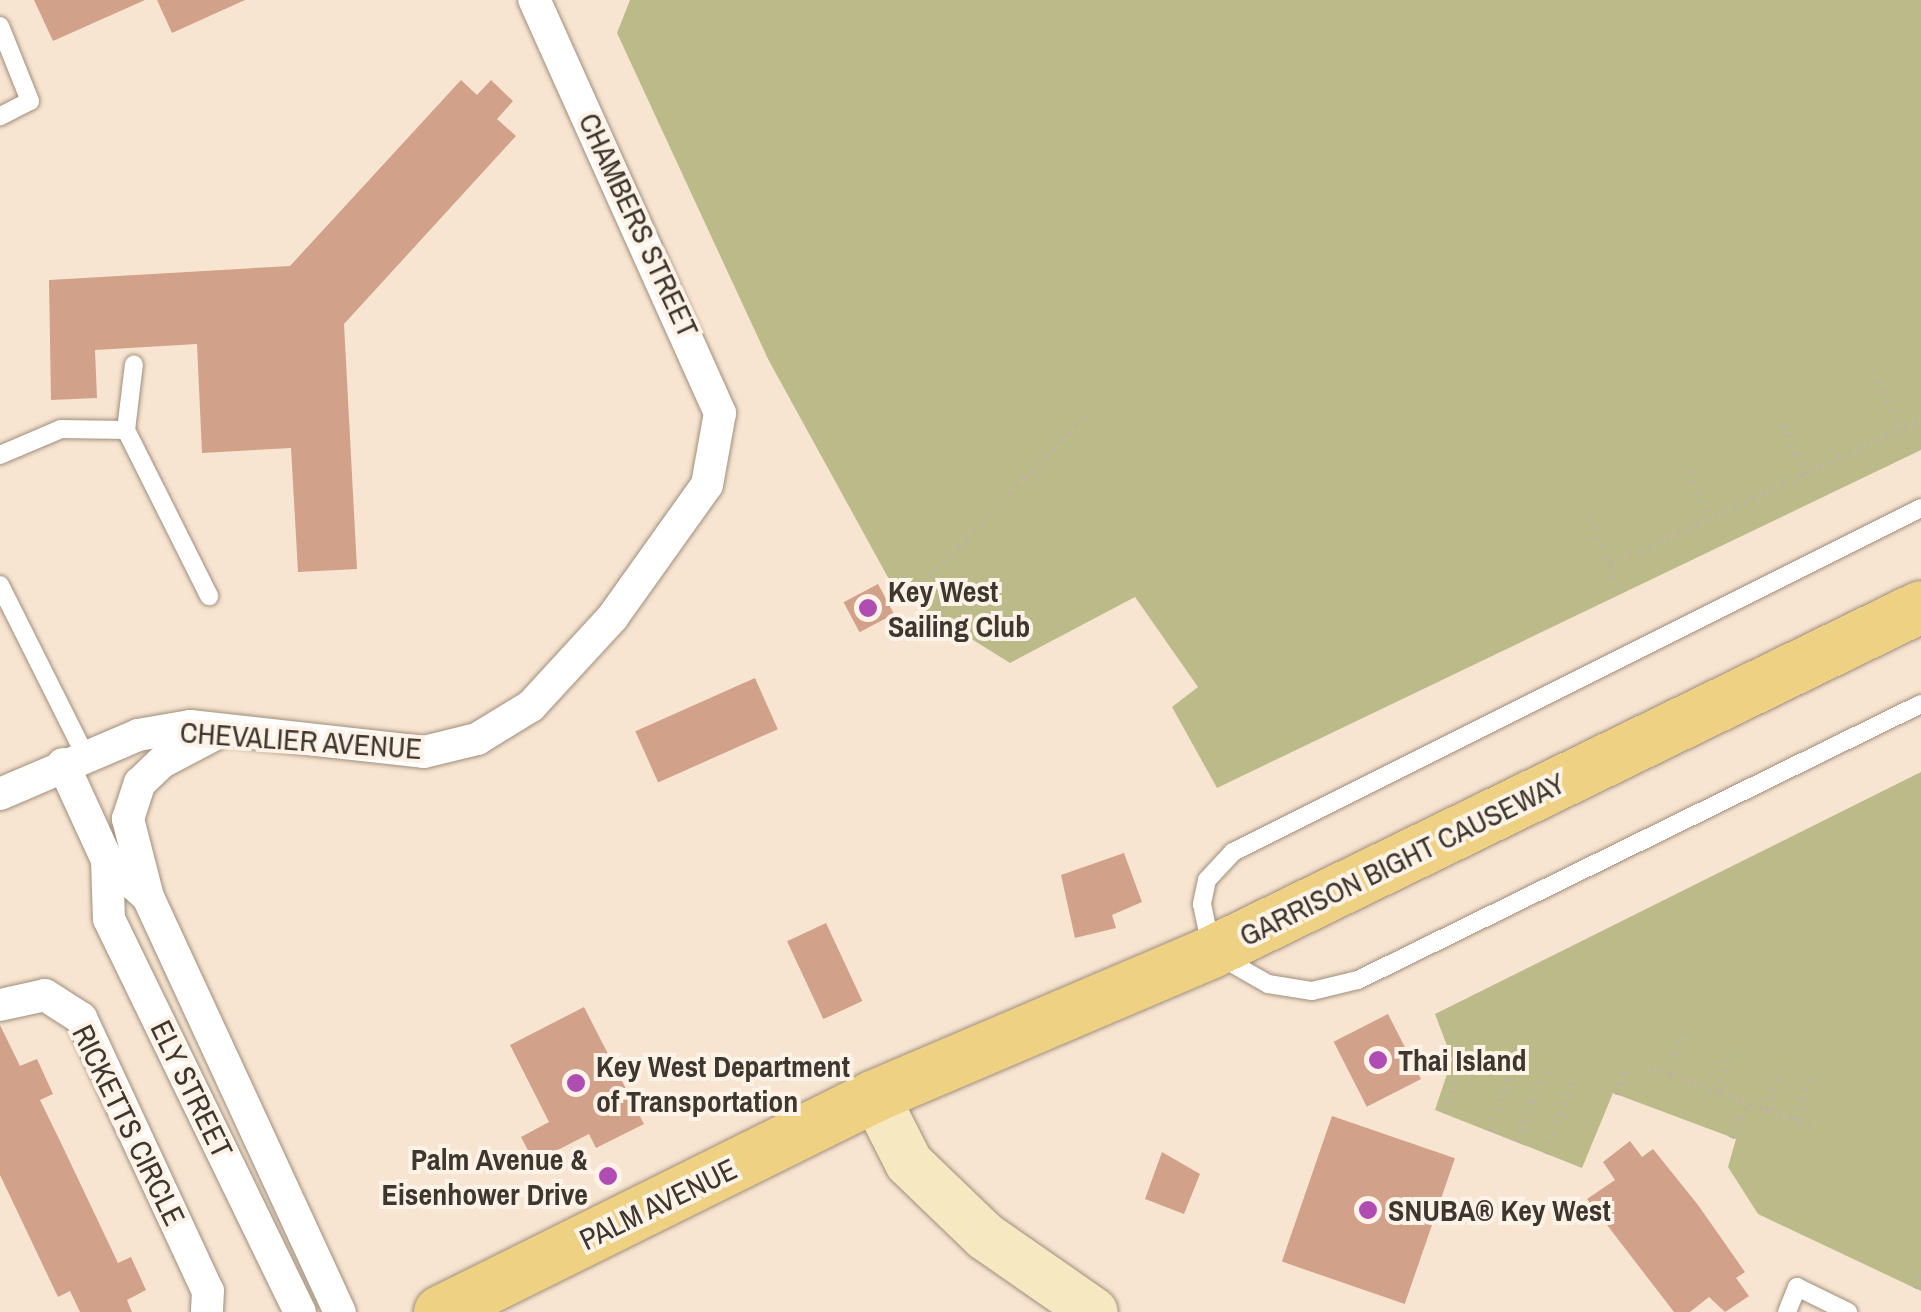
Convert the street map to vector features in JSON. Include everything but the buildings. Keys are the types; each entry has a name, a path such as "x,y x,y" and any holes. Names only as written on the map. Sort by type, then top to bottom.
{"main road":[{"name":"GARRISON BIGHT CAUSEWAY","path":"875,1096 1212,952 1921,608"},
{"name":"PALM AVENUE","path":"440,1312 875,1096"}],"street":[{"name":"CHAMBERS STREET","path":"534,0 697,350 720,413 715,456"},
{"name":"CHEVALIER AVENUE","path":"0,794 138,734 222,730 424,752 478,739 531,706 612,618 707,485 715,456"},
{"name":"ELY STREET","path":"222,730 162,762 140,784 128,818 148,898 340,1312"},
{"name":"ELY STREET","path":"74,760 107,860 109,919 300,1312"},
{"name":"ELY STREET","path":"107,860 148,898"},
{"name":"RICKETTS CIRCLE","path":"0,1005 45,995 80,1018 208,1291 207,1312"},
{"path":"184,1071 220,1053"},
{"path":"875,1096 909,1163 986,1238 1087,1311"},
{"path":"264,1238 298,1222"}],"lane":[{"path":"0,26 30,101 0,116"},
{"path":"134,364 126,430 209,596"},
{"path":"0,455 62,429 126,430"},
{"path":"1921,508 1233,852 1207,880 1202,904 1212,952 1268,984 1312,991 1358,980 1921,704"},
{"path":"0,585 74,760"},
{"path":"1788,1312 1798,1288 1848,1312"}],"path":[{"path":"1878,381 1900,430"},
{"path":"906,600 1088,414"},
{"path":"1610,565 1921,420"},
{"path":"1782,426 1806,474"},
{"path":"1689,472 1710,518"},
{"path":"1590,518 1619,592"},
{"path":"1668,1074 1682,1032"},
{"path":"1717,1092 1732,1051"},
{"path":"1490,1131 1516,1058"},
{"path":"1443,1113 1462,1062"},
{"path":"1651,1068 1816,1128"},
{"path":"1767,1110 1780,1069"},
{"path":"1516,1142 1545,1070"},
{"path":"1617,1095 1624,1070"},
{"path":"1546,1154 1574,1078"},
{"path":"1795,1120 1809,1078"},
{"path":"1731,1138 1749,1104"},
{"path":"1914,1288 1921,1275"}],"shaded area":[{"path":"630,0 1921,0 1921,450 1217,788 1172,707 1198,687 1135,597 1010,663 896,592 768,359 617,33"},
{"path":"1921,772 1921,1291 1758,1214 1728,1167 1736,1139 1613,1093 1582,1168 1435,1110 1452,1059 1435,1014"}],"place":[{"name":"Key West Sailing Club","path":"868,608"},
{"name":"Thai Island","path":"1378,1060"},
{"name":"Key West Department of Transportation","path":"576,1083"},
{"name":"Palm Avenue & Eisenhower Drive","path":"608,1176"},
{"name":"SNUBA® Key West","path":"1368,1210"}]}
